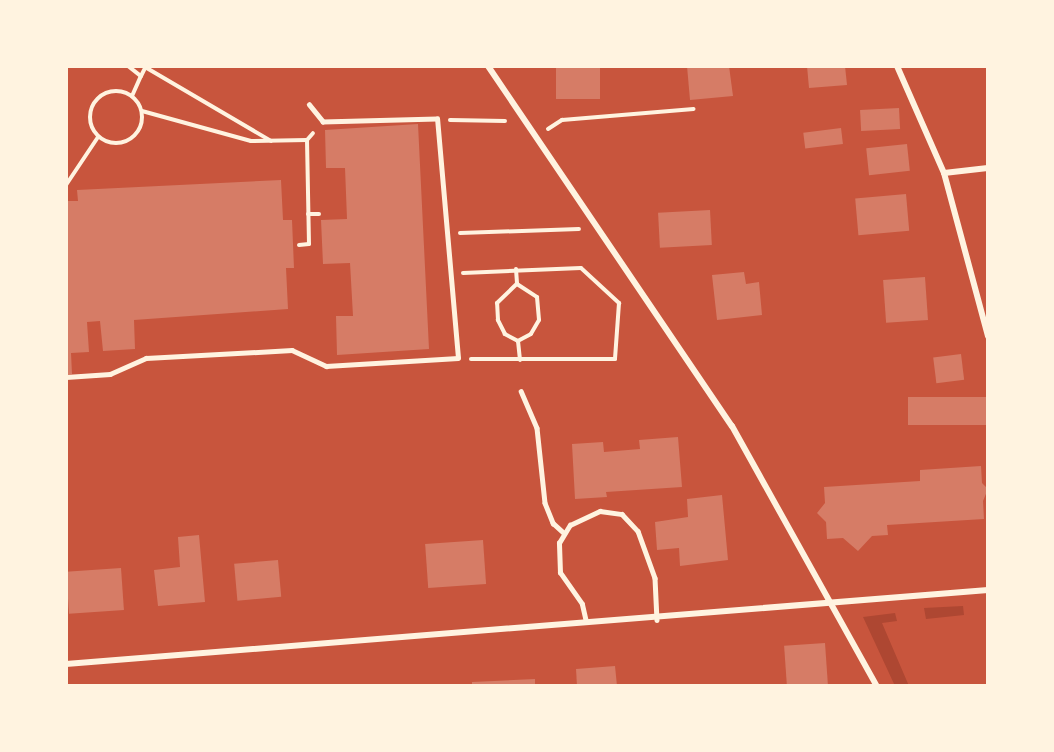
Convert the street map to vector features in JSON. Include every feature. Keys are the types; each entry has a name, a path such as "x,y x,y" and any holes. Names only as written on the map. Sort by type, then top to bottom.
{"street":[{"path":"488,66 732,426 877,686"},
{"path":"897,66 944,172 988,336"},
{"path":"944,172 988,168"},
{"path":"66,664 586,622 657,620 830,602 988,590"}],"lane":[{"path":"66,377 110,374 146,358 292,350 326,366 458,358 437,119 323,122 309,105"},
{"path":"521,391 540,440 545,503 553,523 564,533"},
{"path":"586,622 582,604 560,573 558,553 564,533 578,520 600,511 622,514 632,521 655,578 657,620"}],"path":[{"path":"128,66 141,76"},
{"path":"132,96 145,66 272,141"},
{"path":"115,90 132,96 142,111 142,122 132,138 115,144 98,137 89,115 99,96 115,90"},
{"path":"536,135 562,120 694,109"},
{"path":"142,111 250,141 307,140"},
{"path":"437,119 527,122"},
{"path":"299,245 309,244 307,140 323,122"},
{"path":"66,185 98,137"},
{"path":"308,214 319,214"},
{"path":"447,233 599,228"},
{"path":"451,274 516,269 581,268 619,303 615,360 458,358"},
{"path":"516,269 517,284"},
{"path":"517,284 537,297 539,320 531,334 518,341"},
{"path":"517,284 497,303 498,320 505,334 518,341"},
{"path":"518,341 520,360"}],"shaded area":[{"path":"963,606 964,615 926,619 924,608"},
{"path":"895,613 897,621 882,623 909,686 895,686 863,617"}],"building":[{"path":"556,66 600,66 600,99 556,99"},
{"path":"687,66 729,66 733,96 690,100"},
{"path":"807,66 845,66 847,85 809,88"},
{"path":"899,108 900,129 861,131 860,110"},
{"path":"418,124 429,349 337,355 336,316 353,316 350,263 323,264 321,220 347,219 345,168 326,168 325,130"},
{"path":"841,128 843,144 805,149 803,133"},
{"path":"907,144 910,171 869,175 866,148"},
{"path":"281,180 283,220 292,220 294,268 286,268 288,309 134,320 135,349 103,351 100,321 87,322 89,352 71,353 72,374 66,375 66,201 78,201 77,190"},
{"path":"906,194 909,231 858,235 855,198"},
{"path":"710,210 712,245 660,248 658,213"},
{"path":"744,272 746,284 759,282 762,315 717,320 712,275"},
{"path":"925,277 928,320 886,323 883,280"},
{"path":"961,354 964,380 936,383 933,357"},
{"path":"908,397 988,397 988,425 908,425"},
{"path":"678,437 682,487 606,492 607,497 575,499 572,444 603,442 604,452 640,449 639,440"},
{"path":"981,466 982,483 988,489 983,501 984,519 887,525 888,535 872,536 858,551 843,538 827,539 826,522 817,513 825,503 824,487 920,481 920,470"},
{"path":"722,495 728,560 680,566 679,548 657,550 655,522 688,517 687,499"},
{"path":"199,535 205,602 158,606 154,570 180,567 178,537"},
{"path":"483,540 486,584 428,588 425,544"},
{"path":"278,560 281,597 237,601 234,564"},
{"path":"121,568 124,610 69,614 66,572"},
{"path":"825,643 828,686 787,686 784,646"},
{"path":"615,666 617,686 577,686 576,669"},
{"path":"535,679 535,686 472,686 472,682"}]}
